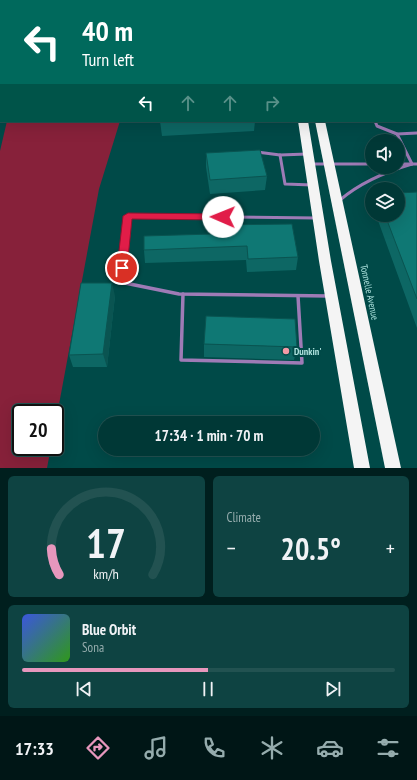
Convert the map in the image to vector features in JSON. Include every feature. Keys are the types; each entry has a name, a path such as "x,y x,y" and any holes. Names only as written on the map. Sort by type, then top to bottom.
{"highway":[{"path":"303,122 318,218 362,468"},
{"name":"Tonnelle Avenue","path":"320,122 393,468"}],"lane":[{"path":"375,122 377,126 398,134 417,133"},
{"path":"405,149 412,164"},
{"path":"250,152 265,152 330,164 365,164"},
{"path":"280,155 285,184 313,185"},
{"path":"405,164 417,164"},
{"path":"337,203 349,191 366,180 412,164"},
{"path":"318,218 128,216 120,282 183,294 332,296"},
{"path":"183,294 181,360 302,363 298,296"}],"shaded area":[{"path":"7,122 120,122 99,189 59,404 12,404 12,456 49,456 47,468 0,468 0,151"}],"building":[{"path":"260,150 267,176 210,180 206,153"},
{"path":"417,192 417,299 388,222 405,222 405,193"},
{"path":"292,224 298,257 248,259 247,246 144,250 144,236 212,234 212,225"},
{"path":"81,283 112,283 103,354 69,355"},
{"path":"206,316 295,319 297,347 204,344"}],"place":[{"name":"Dunkin'","path":"286,351"}],"route":[{"path":"122,268 128,216 223,217"}]}
